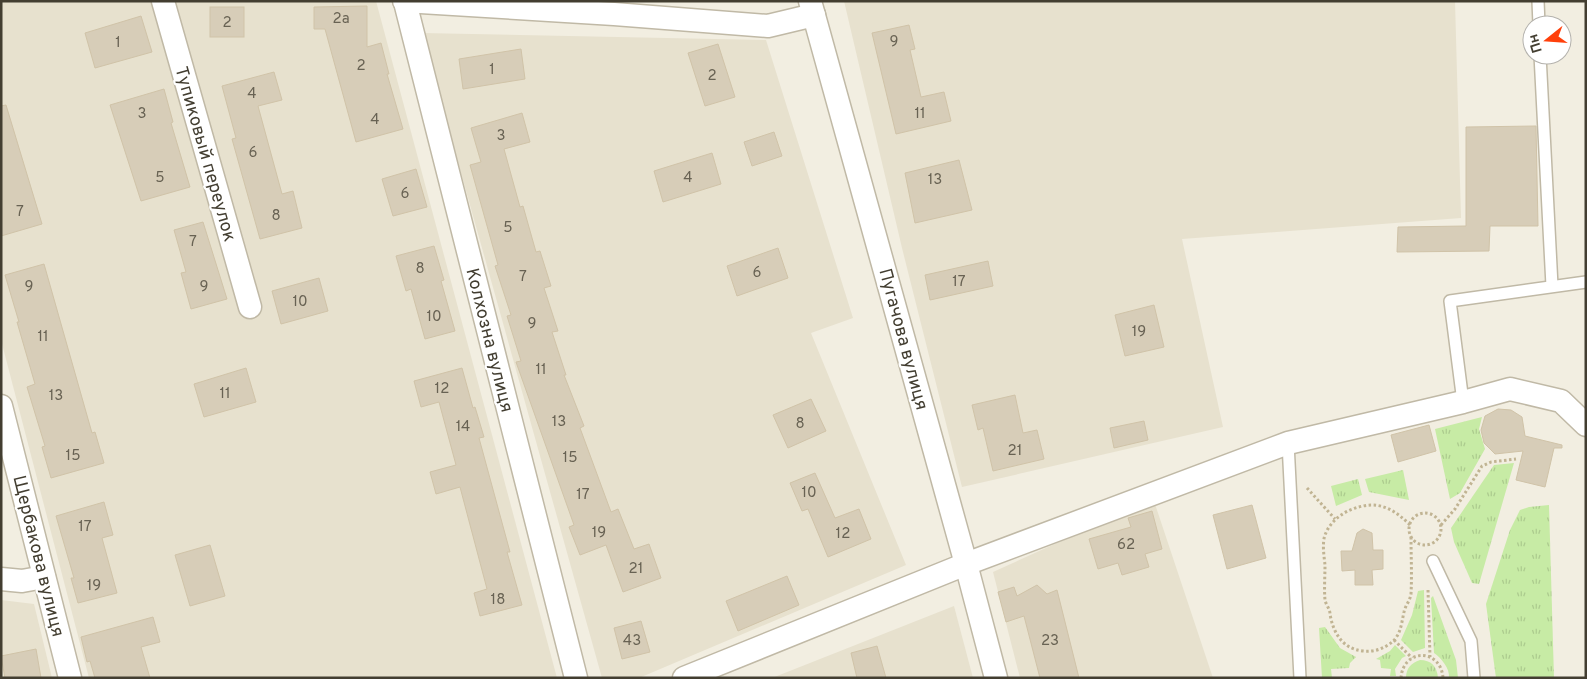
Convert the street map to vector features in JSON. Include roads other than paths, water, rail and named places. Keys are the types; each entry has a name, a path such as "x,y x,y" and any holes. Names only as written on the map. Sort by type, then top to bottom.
{"street":[{"name":"Тупиковый переулок","path":"163,1 250,307"},
{"path":"405,1 768,26 812,8"},
{"name":"Колхозна вулиця","path":"405,1 576,678"},
{"name":"Пугачова вулиця","path":"812,8 996,678"},
{"path":"684,678 966,564 1288,443 1463,402 1510,389 1561,401 1586,425"},
{"name":"Щербакова вулиця","path":"1,406 70,678"},
{"path":"1,579 22,581 44,577"}],"lane":[{"path":"1538,1 1539,15"},
{"path":"1541,65 1552,286"},
{"path":"1463,402 1450,301 1586,282"},
{"path":"1288,443 1300,678"},
{"path":"1433,561 1471,641 1474,678"}]}
